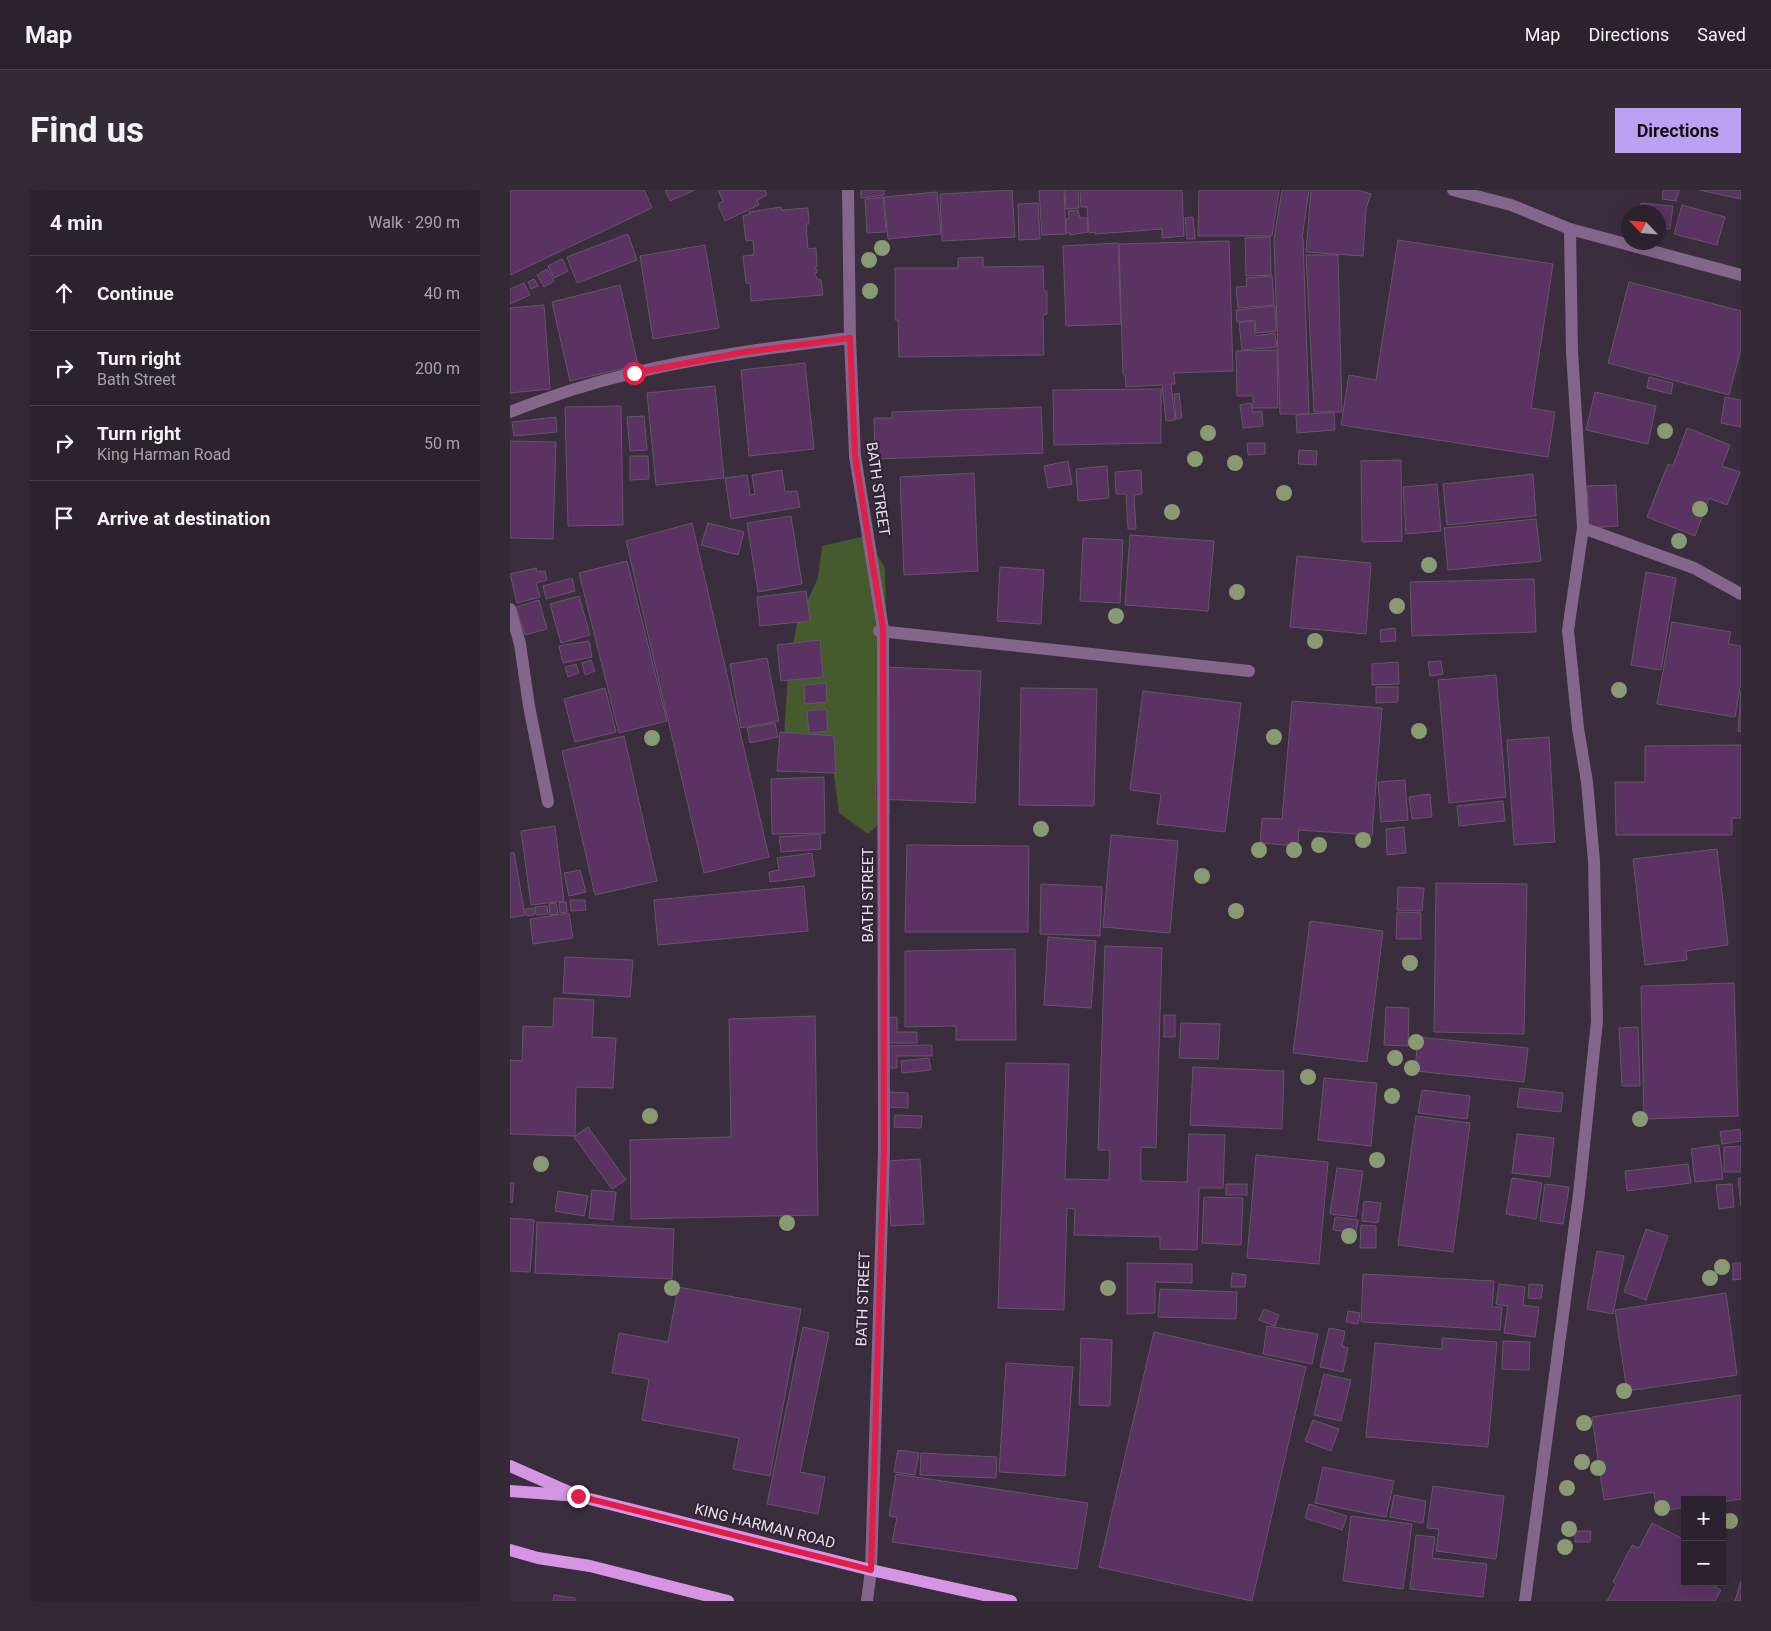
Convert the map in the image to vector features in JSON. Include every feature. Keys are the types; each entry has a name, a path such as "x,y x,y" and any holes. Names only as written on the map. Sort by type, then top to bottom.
{"main road":[{"path":"510,1466 578,1496"},
{"name":"KING HARMAN ROAD","path":"510,1491 578,1496 871,1570 1011,1601"},
{"path":"510,1550 538,1558"},
{"path":"510,1557 538,1558 590,1566 728,1601"}],"street":[{"name":"BATH STREET","path":"848,190 850,338 855,456 883,628 884,1151 871,1570 867,1601"},
{"path":"1453,190 1511,205 1570,229 1741,275"},
{"path":"1525,1601 1579,1194 1597,1021 1594,861 1587,782 1578,728 1568,630 1583,528 1572,352 1570,229"},
{"path":"510,412 554,395 634,373 745,352 850,338"},
{"path":"1583,528 1694,568 1741,594"},
{"path":"510,609 520,644 529,706 548,802"},
{"path":"883,628 879,631 1249,671"}],"green space":[{"path":"866,536 885,568 890,814 868,834 839,813 833,767 782,769 788,674 797,623 818,578 822,546"}],"building":[{"path":"510,190 644,190 652,208 510,275"},
{"path":"665,190 695,190 670,201"},
{"path":"718,190 765,190 767,195 757,200 759,205 725,221 718,204 723,201"},
{"path":"861,190 884,190 884,195 861,198"},
{"path":"1012,190 1015,237 942,241 940,194"},
{"path":"1039,190 1064,190 1066,234 1042,235"},
{"path":"1065,190 1078,190 1079,208 1066,209"},
{"path":"1080,190 1182,190 1184,236 1162,238 1162,229 1089,233 1087,207 1081,207"},
{"path":"1199,190 1279,190 1272,236 1198,236"},
{"path":"1282,190 1309,190 1302,238 1309,414 1280,414 1274,239"},
{"path":"1311,190 1358,190 1371,194 1366,209 1363,256 1306,252"},
{"path":"1663,190 1679,190 1676,201 1662,199"},
{"path":"1699,190 1741,190 1741,199"},
{"path":"937,192 941,234 888,239 884,197"},
{"path":"883,197 886,232 867,233 865,199"},
{"path":"1038,203 1040,239 1019,240 1018,204"},
{"path":"1641,203 1662,205 1641,205"},
{"path":"1666,205 1673,206 1670,229 1666,229"},
{"path":"1682,205 1725,217 1717,245 1674,234"},
{"path":"781,207 782,210 808,208 809,224 806,224 808,249 816,248 817,266 814,269 817,269 817,273 814,273 818,280 821,280 823,295 751,301 750,283 746,283 743,256 754,255 753,240 746,241 743,216 750,214 749,212"},
{"path":"1078,210 1080,218 1087,218 1088,232 1070,235 1070,233 1066,233 1066,219 1069,219 1068,211"},
{"path":"1193,217 1195,239 1187,239 1185,218"},
{"path":"628,234 637,260 577,283 567,257"},
{"path":"1270,237 1271,275 1246,276 1245,238"},
{"path":"1398,240 1553,264 1531,408 1555,412 1548,457 1341,425 1349,375 1376,380"},
{"path":"1229,241 1233,371 1174,373 1175,384 1171,384 1175,420 1166,421 1162,385 1126,387 1125,375 1123,374 1119,244"},
{"path":"1118,243 1121,324 1066,326 1063,246"},
{"path":"705,245 719,328 653,339 640,256"},
{"path":"1306,255 1338,255 1342,412 1314,412"},
{"path":"983,257 983,267 1043,266 1044,291 1047,291 1047,314 1043,315 1044,355 899,357 898,320 895,320 895,268 958,268 958,258"},
{"path":"562,259 568,271 554,278 548,266"},
{"path":"547,269 554,281 544,287 537,275"},
{"path":"1272,276 1274,305 1238,308 1236,287 1247,286 1246,278"},
{"path":"534,279 538,286 531,289 528,282"},
{"path":"1629,282 1741,311 1741,349 1729,395 1608,363"},
{"path":"524,283 530,295 510,304 510,289"},
{"path":"620,285 638,365 570,381 552,302"},
{"path":"544,305 550,389 510,393 510,308"},
{"path":"1275,306 1276,331 1256,333 1255,320 1237,322 1236,310"},
{"path":"1254,321 1255,336 1275,333 1277,347 1242,350 1239,323"},
{"path":"1277,350 1278,408 1253,408 1253,396 1237,396 1236,351"},
{"path":"805,363 814,449 749,456 741,370"},
{"path":"1649,377 1673,383 1671,394 1647,388"},
{"path":"715,386 724,478 656,485 647,393"},
{"path":"1161,389 1161,443 1054,445 1053,390"},
{"path":"1595,392 1656,406 1648,444 1586,430"},
{"path":"1179,393 1182,418 1176,419 1174,394"},
{"path":"1725,397 1741,400 1741,427 1721,423"},
{"path":"1251,403 1253,412 1262,411 1263,426 1243,428 1240,405"},
{"path":"621,406 623,525 568,526 565,407"},
{"path":"1041,407 1043,453 875,459 874,418 892,418 892,412"},
{"path":"1334,412 1335,430 1297,433 1296,415"},
{"path":"644,416 647,450 630,451 627,417"},
{"path":"556,417 557,432 514,436 512,422"},
{"path":"1687,428 1730,445 1722,466 1740,472 1727,505 1709,498 1695,536 1647,517 1668,464 1673,466"},
{"path":"510,441 556,442 553,539 510,538"},
{"path":"1247,443 1265,443 1265,454 1248,455"},
{"path":"1299,450 1317,451 1316,465 1298,464"},
{"path":"630,456 648,456 649,479 630,480"},
{"path":"1401,460 1402,541 1362,542 1361,461"},
{"path":"1068,461 1072,484 1048,488 1044,466"},
{"path":"1107,466 1109,498 1078,501 1076,469"},
{"path":"782,470 785,492 797,491 800,507 731,519 725,478 747,475 750,495 755,494 752,475"},
{"path":"1141,470 1142,494 1134,495 1136,529 1128,529 1126,494 1116,494 1115,472"},
{"path":"974,473 978,571 904,575 900,477"},
{"path":"1533,474 1536,516 1447,525 1443,484"},
{"path":"1437,484 1441,531 1406,534 1403,487"},
{"path":"1616,485 1618,526 1589,528 1587,486"},
{"path":"791,516 802,584 758,592 747,523"},
{"path":"1536,519 1541,561 1448,570 1444,528"},
{"path":"692,523 769,857 704,873 626,541"},
{"path":"708,523 744,532 738,555 701,545"},
{"path":"1130,535 1214,541 1208,611 1125,605"},
{"path":"1083,538 1123,540 1120,603 1080,601"},
{"path":"1297,556 1371,563 1366,634 1290,627"},
{"path":"627,561 667,721 619,733 579,573"},
{"path":"1000,567 1044,570 1041,624 997,621"},
{"path":"536,568 537,572 545,571 547,580 536,583 540,597 517,603 510,574"},
{"path":"1646,572 1676,578 1661,670 1631,665"},
{"path":"572,578 575,591 546,599 543,586"},
{"path":"1534,579 1536,632 1412,636 1410,582"},
{"path":"806,591 810,621 760,626 757,597"},
{"path":"579,596 590,635 561,643 550,604"},
{"path":"539,600 547,629 525,635 516,607"},
{"path":"1672,622 1731,632 1728,644 1741,646 1741,682 1735,717 1657,704"},
{"path":"1395,628 1396,641 1381,642 1380,630"},
{"path":"820,640 823,677 781,681 777,645"},
{"path":"589,641 592,657 563,663 559,646"},
{"path":"767,658 779,721 741,728 730,664"},
{"path":"591,660 595,671 585,675 582,663"},
{"path":"1441,661 1443,674 1430,676 1428,662"},
{"path":"1398,662 1399,684 1372,685 1372,664"},
{"path":"576,664 579,673 568,677 565,667"},
{"path":"883,667 981,671 975,803 875,799"},
{"path":"1496,675 1506,797 1449,803 1438,680"},
{"path":"826,683 827,702 805,704 804,685"},
{"path":"1376,687 1398,687 1398,702 1376,703"},
{"path":"605,688 616,732 575,742 564,699"},
{"path":"1021,688 1097,689 1094,806 1019,805"},
{"path":"1143,691 1241,703 1225,832 1157,824 1161,794 1130,790"},
{"path":"1741,691 1741,732 1738,731"},
{"path":"1292,701 1382,708 1372,835 1299,830 1298,846 1260,843 1262,818 1282,819"},
{"path":"826,709 828,731 809,733 807,711"},
{"path":"775,723 778,737 750,743 747,728"},
{"path":"780,732 834,736 836,773 777,771"},
{"path":"624,736 657,881 595,895 562,751"},
{"path":"1549,737 1555,842 1514,845 1507,740"},
{"path":"1741,745 1741,818 1732,818 1732,835 1616,835 1615,782 1645,782 1645,746"},
{"path":"824,777 825,833 772,834 771,779"},
{"path":"1405,780 1408,820 1381,822 1378,782"},
{"path":"1430,794 1432,817 1412,819 1409,797"},
{"path":"1503,801 1505,821 1459,826 1457,806"},
{"path":"555,826 564,901 531,905 521,831"},
{"path":"1404,827 1406,853 1387,855 1386,829"},
{"path":"820,834 821,849 781,852 779,837"},
{"path":"1111,835 1178,841 1170,933 1103,927"},
{"path":"907,845 1029,846 1028,932 905,932"},
{"path":"1717,849 1728,945 1686,951 1687,960 1645,965 1633,859"},
{"path":"510,853 514,853 525,915 510,918"},
{"path":"812,853 815,876 770,882 769,872 779,870 777,858"},
{"path":"580,870 586,892 569,896 564,873"},
{"path":"1436,883 1527,884 1524,1034 1434,1032"},
{"path":"1041,884 1102,887 1100,936 1040,934"},
{"path":"804,886 808,931 658,945 654,900"},
{"path":"1398,887 1424,888 1422,911 1397,910"},
{"path":"570,900 585,900 586,910 571,911"},
{"path":"566,902 567,912 560,913 559,903"},
{"path":"556,903 558,914 550,915 549,904"},
{"path":"547,906 548,914 536,915 535,907"},
{"path":"534,908 534,915 527,916 525,909"},
{"path":"1397,912 1421,913 1421,939 1396,939"},
{"path":"569,913 573,938 533,944 530,919"},
{"path":"1310,921 1383,931 1367,1062 1293,1053"},
{"path":"1048,937 1096,941 1091,1008 1044,1005"},
{"path":"1105,946 1162,948 1156,1148 1141,1147 1141,1181 1187,1182 1189,1134 1225,1135 1223,1188 1199,1188 1197,1250 1160,1249 1160,1237 1074,1235 1075,1209 1067,1208 1064,1310 998,1308 1006,1063 1069,1064 1065,1179 1109,1180 1110,1150 1098,1150"},
{"path":"1015,949 1016,1040 956,1040 956,1026 905,1027 905,951"},
{"path":"565,957 633,960 630,997 563,993"},
{"path":"1734,983 1738,1116 1644,1119 1641,986"},
{"path":"554,998 594,1000 592,1037 616,1038 613,1088 576,1087 575,1136 510,1134 510,1060 522,1061 523,1026 553,1027"},
{"path":"1386,1007 1409,1008 1408,1046 1384,1045"},
{"path":"1164,1015 1175,1015 1175,1037 1164,1037"},
{"path":"815,1016 818,1215 631,1219 630,1140 731,1137 729,1019"},
{"path":"897,1017 897,1032 917,1032 917,1043 880,1043 880,1018"},
{"path":"1181,1023 1220,1024 1218,1059 1179,1058"},
{"path":"1638,1027 1640,1086 1622,1086 1619,1028"},
{"path":"1418,1037 1528,1048 1524,1082 1415,1071"},
{"path":"932,1045 932,1056 897,1056 897,1068 884,1068 884,1046"},
{"path":"929,1058 931,1070 902,1073 901,1061"},
{"path":"1193,1067 1284,1071 1282,1129 1190,1125"},
{"path":"1324,1078 1377,1083 1371,1146 1318,1140"},
{"path":"1520,1088 1563,1093 1561,1112 1517,1107"},
{"path":"1422,1090 1470,1096 1467,1119 1418,1113"},
{"path":"887,1092 908,1093 908,1108 886,1107"},
{"path":"895,1115 922,1116 921,1128 894,1127"},
{"path":"1416,1116 1470,1123 1453,1252 1398,1245"},
{"path":"588,1127 626,1180 612,1189 574,1137"},
{"path":"1740,1129 1741,1141 1722,1144 1720,1132"},
{"path":"1517,1134 1554,1138 1550,1177 1512,1173"},
{"path":"1719,1145 1723,1179 1695,1182 1691,1149"},
{"path":"1741,1146 1741,1172 1724,1172 1724,1147"},
{"path":"1256,1155 1328,1162 1319,1264 1247,1258"},
{"path":"920,1159 924,1224 891,1226 887,1161"},
{"path":"1688,1164 1691,1183 1627,1191 1625,1171"},
{"path":"1337,1168 1363,1171 1356,1217 1330,1214"},
{"path":"1512,1178 1542,1183 1536,1219 1506,1214"},
{"path":"1738,1178 1741,1178 1741,1206"},
{"path":"510,1183 514,1183 512,1203 510,1202"},
{"path":"1226,1184 1247,1184 1247,1195 1226,1195"},
{"path":"1545,1184 1569,1187 1563,1224 1540,1221"},
{"path":"1732,1184 1734,1207 1719,1209 1716,1185"},
{"path":"592,1190 616,1192 613,1220 589,1218"},
{"path":"558,1191 588,1196 584,1216 555,1211"},
{"path":"1204,1197 1243,1198 1241,1245 1202,1243"},
{"path":"1364,1201 1381,1203 1378,1223 1362,1221"},
{"path":"1335,1217 1358,1220 1356,1233 1333,1230"},
{"path":"510,1218 534,1220 530,1272 510,1271"},
{"path":"537,1222 674,1229 672,1279 535,1273"},
{"path":"1361,1225 1376,1226 1376,1248 1360,1248"},
{"path":"1646,1229 1668,1236 1646,1300 1624,1292"},
{"path":"1597,1251 1624,1256 1613,1314 1587,1309"},
{"path":"1127,1263 1192,1264 1192,1283 1155,1282 1155,1313 1127,1314"},
{"path":"1733,1263 1741,1263 1741,1279 1733,1280"},
{"path":"1232,1273 1246,1275 1245,1287 1231,1287"},
{"path":"1363,1274 1494,1281 1492,1307 1502,1307 1500,1330 1361,1322"},
{"path":"1499,1284 1525,1287 1523,1305 1539,1307 1535,1337 1504,1333 1508,1306 1496,1304"},
{"path":"1529,1284 1543,1285 1541,1299 1528,1298"},
{"path":"678,1287 801,1309 770,1476 733,1469 739,1438 642,1420 649,1379 612,1373 619,1333 668,1342"},
{"path":"1160,1289 1237,1292 1236,1319 1158,1317"},
{"path":"1726,1293 1737,1375 1627,1391 1615,1310"},
{"path":"1264,1309 1279,1315 1275,1326 1259,1320"},
{"path":"1348,1311 1360,1313 1358,1324 1346,1322"},
{"path":"1267,1326 1318,1334 1312,1364 1263,1354"},
{"path":"803,1327 829,1333 800,1472 825,1477 818,1514 767,1504"},
{"path":"1329,1328 1345,1331 1342,1346 1348,1348 1343,1372 1320,1367"},
{"path":"1154,1332 1306,1367 1252,1601 1099,1567"},
{"path":"1081,1338 1112,1340 1110,1406 1079,1405"},
{"path":"1442,1338 1497,1342 1488,1447 1366,1437 1375,1343 1442,1349"},
{"path":"1503,1341 1530,1342 1529,1370 1502,1369"},
{"path":"1006,1363 1073,1367 1065,1476 999,1472"},
{"path":"1324,1374 1351,1380 1341,1421 1314,1415"},
{"path":"1741,1395 1741,1499 1726,1501 1726,1496 1681,1496 1681,1508 1657,1512 1654,1492 1604,1500 1592,1417"},
{"path":"1313,1420 1339,1429 1331,1451 1305,1441"},
{"path":"898,1450 919,1453 915,1475 894,1472"},
{"path":"921,1453 997,1457 996,1478 920,1475"},
{"path":"1323,1467 1394,1481 1386,1517 1315,1503"},
{"path":"896,1474 1088,1503 1077,1569 892,1542 897,1517 889,1516"},
{"path":"1433,1486 1504,1496 1496,1559 1436,1551 1439,1529 1427,1528"},
{"path":"1394,1495 1426,1501 1423,1523 1390,1517"},
{"path":"1309,1504 1347,1516 1342,1530 1305,1518"},
{"path":"1351,1516 1412,1524 1403,1589 1343,1581"},
{"path":"1652,1523 1681,1538 1681,1586 1714,1586 1721,1590 1715,1601 1607,1601 1616,1584 1613,1582 1632,1545 1639,1548"},
{"path":"1575,1531 1591,1531 1590,1542 1575,1542"},
{"path":"1416,1535 1435,1537 1432,1558 1487,1564 1483,1597 1410,1589"},
{"path":"1741,1581 1741,1601 1735,1601"},
{"path":"554,1595 575,1598 575,1601 553,1601"}],"route":[{"path":"578,1496 871,1570 884,1151 883,628 855,456 850,338 745,352 634,373"}]}
